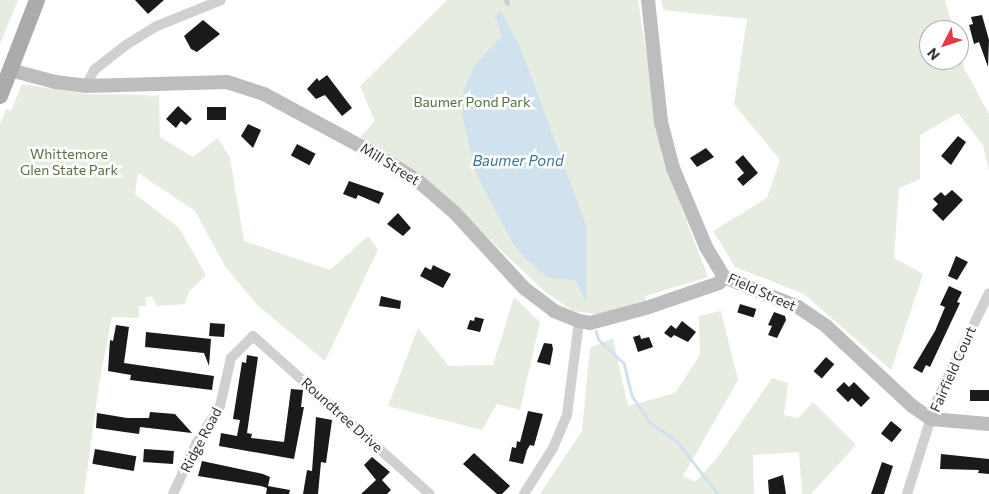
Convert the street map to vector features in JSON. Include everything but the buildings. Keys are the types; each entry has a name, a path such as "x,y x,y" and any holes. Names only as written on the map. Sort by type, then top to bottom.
{"main road":[{"path":"0,96 37,0"}],"street":[{"path":"86,86 94,70 126,45 157,26 221,0"},
{"name":"Field Street","path":"648,0 661,122 672,168 706,247 724,277 798,307 826,326 912,406 931,419"},
{"name":"Mill Street","path":"10,70 55,82 86,86 227,82 264,94 378,155 418,181 455,213 524,288 554,311 579,321 595,322 646,308 719,283 724,277"},
{"name":"Fairfield Court","path":"907,494 936,402 989,293"},
{"path":"524,494 553,448 567,415 579,321"},
{"name":"Ridge Road","path":"173,494 196,444 220,406 232,358 254,336"},
{"name":"Roundtree Drive","path":"254,336 430,494"},
{"path":"931,419 989,424"}],"green space":[{"path":"0,0 18,0 0,44"},
{"name":"Baumer Pond Park","path":"447,0 638,0 662,157 708,277 645,296 646,301 602,315 573,311 544,291 427,180 360,137 375,121 360,86"},
{"path":"661,0 945,0 951,20 919,20 919,70 965,70 989,114 989,172 983,145 958,113 920,135 920,179 899,188 894,258 923,274 891,370 804,294 735,267 713,231 767,198 780,160 734,104 747,19 663,10"},
{"name":"Whittemore Glen State Park","path":"22,84 87,94 148,95 148,97 159,95 160,137 193,157 218,138 230,158 244,241 330,270 368,236 378,250 325,361 258,306 225,266 195,211 138,173 135,194 179,228 206,275 189,292 185,304 157,306 152,296 145,298 147,306 139,306 139,318 112,317 99,384 84,494 0,494 0,125 6,109 11,111"},
{"path":"514,297 540,322 520,410 497,404 482,430 388,406 418,328 449,366 493,365"},
{"path":"721,311 738,380 683,476 695,482 717,458 772,378 788,383 784,415 798,418 813,402 856,445 811,494 802,494 799,452 753,455 754,494 540,494 582,431 590,348 613,338 628,406 675,393 700,355 699,316"}],"water":[{"name":"Baumer Pond","path":"501,11 521,49 586,225 586,303 576,280 548,278 525,258 512,242 476,174 462,115 464,89 475,65 502,36 495,16"}],"waterway":[{"path":"596,331 599,340 624,363 632,396 651,423 677,441 718,494"}]}
